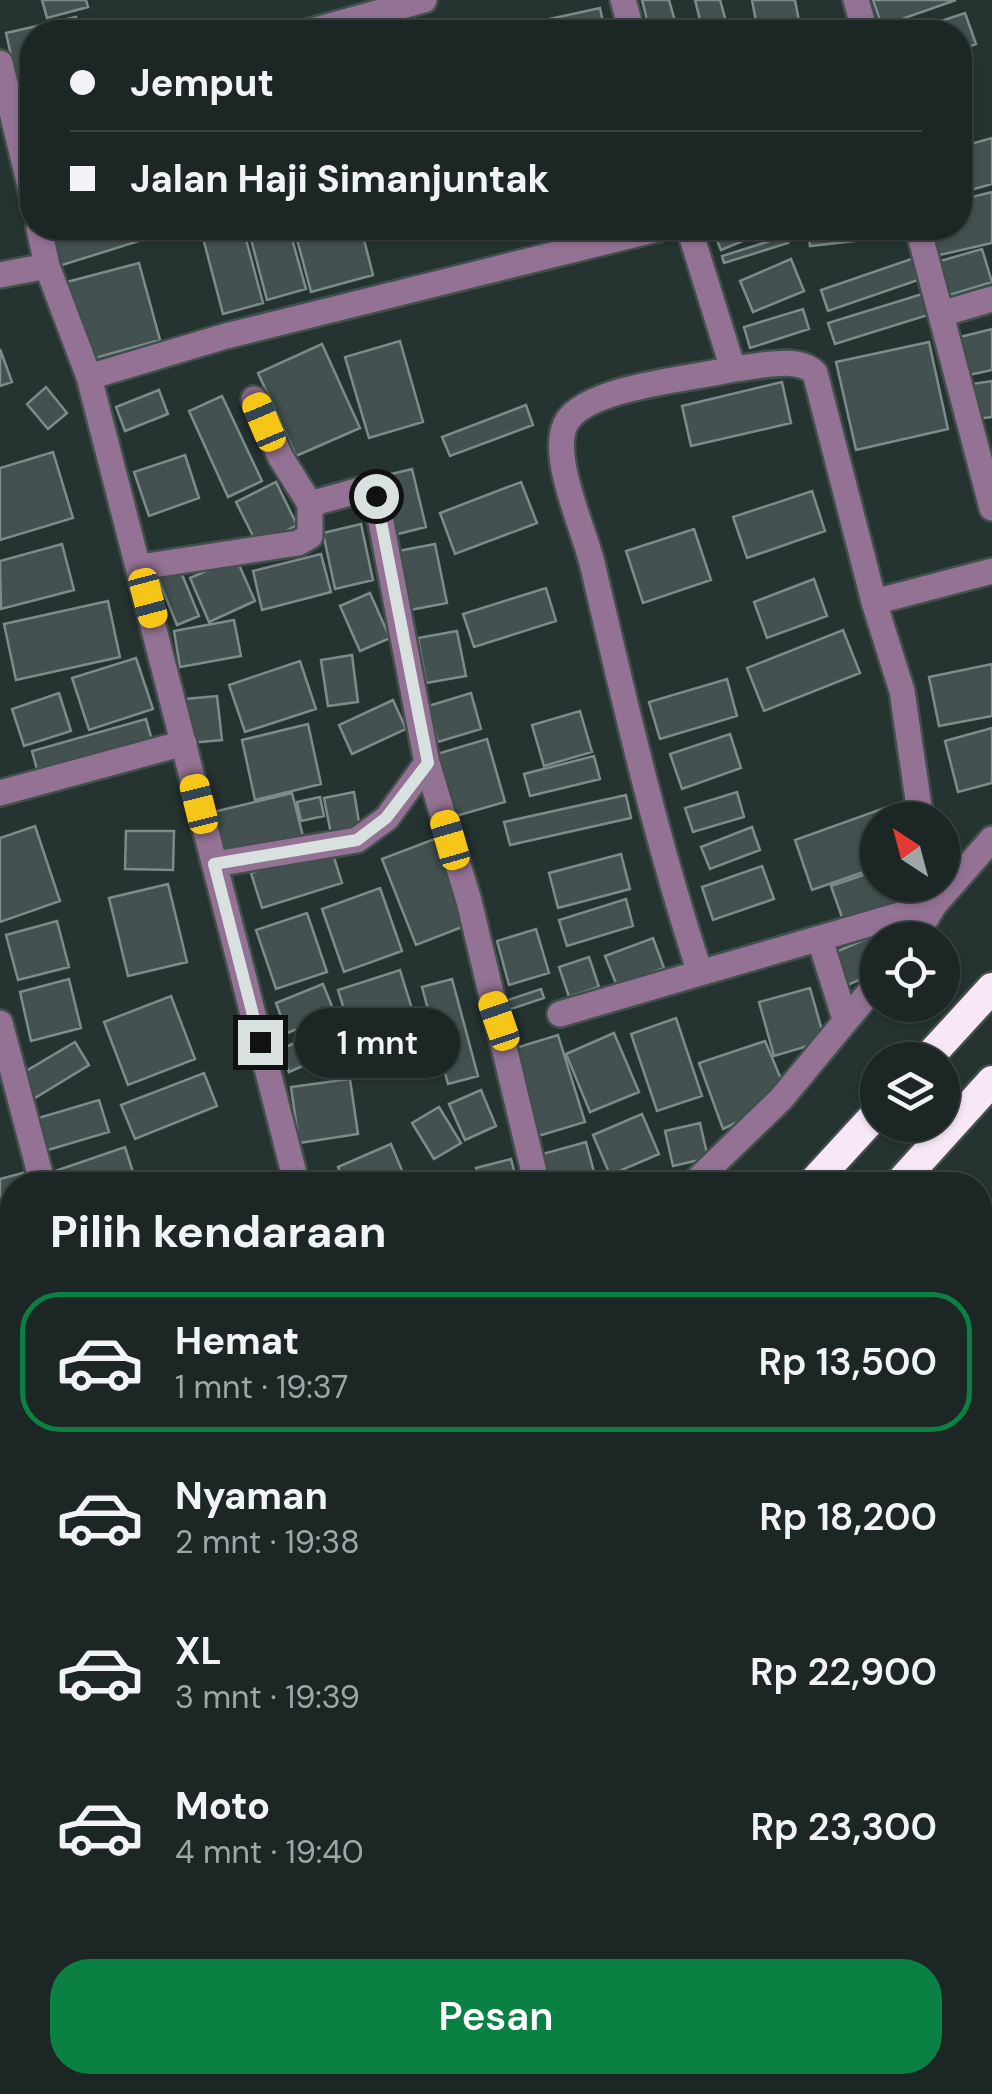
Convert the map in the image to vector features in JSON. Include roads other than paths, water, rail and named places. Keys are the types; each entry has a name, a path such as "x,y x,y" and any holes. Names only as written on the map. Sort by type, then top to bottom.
{"highway":[{"path":"942,1042 992,988"},
{"path":"910,1172 992,1082"},
{"path":"823,1172 860,1132"}],"street":[{"path":"352,20 424,0"},
{"path":"0,64 20,111"},
{"path":"43,240 48,266 89,376 294,1172"},
{"path":"89,376 226,336 612,240"},
{"path":"693,240 734,369"},
{"path":"921,240 992,508"},
{"path":"0,276 48,266"},
{"path":"941,314 992,299"},
{"path":"700,974 654,830 593,564 569,490 564,431 582,408 615,392 734,369 793,364 806,365 815,373 874,602 902,690 918,802"},
{"path":"140,567 298,543 310,536 310,504 280,458 254,399"},
{"path":"310,504 364,489 376,496 428,763 469,900 534,1172"},
{"path":"874,602 992,571"},
{"path":"0,793 184,743"},
{"path":"214,864 357,840 386,818 428,763"},
{"path":"960,869 992,839"},
{"path":"560,1014 820,940 915,902"},
{"path":"820,940 845,1019"},
{"path":"705,1172 781,1099 860,1002"},
{"path":"0,1022 40,1172"}]}
